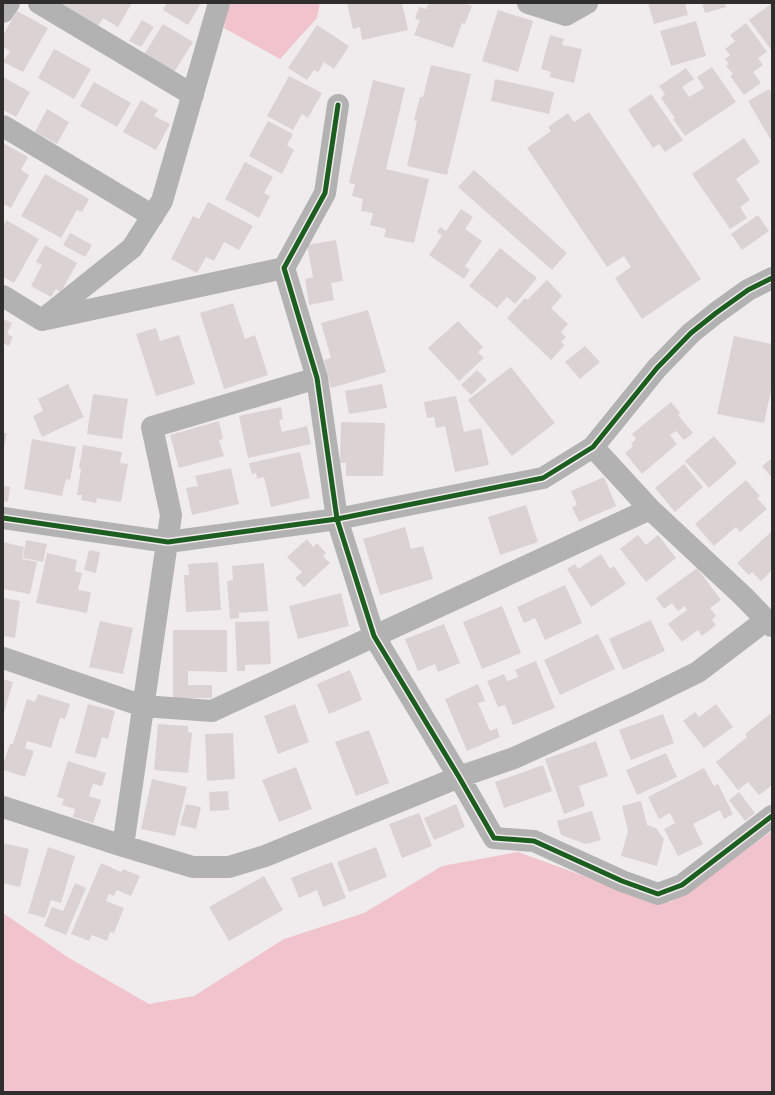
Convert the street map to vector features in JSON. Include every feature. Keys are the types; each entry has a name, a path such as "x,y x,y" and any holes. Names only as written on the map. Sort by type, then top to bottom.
{"street":[{"path":"3,12 9,3"},
{"path":"39,3 193,95"},
{"path":"42,320 132,248 162,201 219,3"},
{"path":"528,3 566,15 587,3"},
{"path":"338,105 325,193 284,268 317,378 337,519 374,636 494,838 534,841 622,881 658,894 682,885 772,816"},
{"path":"3,126 153,216"},
{"path":"3,296 42,320 284,268"},
{"path":"3,518 168,542 337,519 543,478 593,448 657,368 691,333 748,290 772,278"},
{"path":"123,846 171,515 152,427 317,378"},
{"path":"3,807 193,867 229,867 265,856 459,777 514,758 635,703 698,672 769,623 650,509 593,448"},
{"path":"3,658 143,706 212,711 650,509"}],"shaded area":[{"path":"229,3 320,3 317,18 280,59 224,28"},
{"path":"772,831 772,1092 3,1092 3,913 69,958 149,1004 194,996 284,939 364,913 442,866 518,852 647,899 670,902 689,891"}],"building":[{"path":"60,3 132,3 118,27 103,18 98,26"},
{"path":"164,3 201,3 188,25 163,10 166,4"},
{"path":"347,3 402,3 408,30 362,40 360,27 353,29"},
{"path":"429,3 464,3 472,6 465,24 462,23 453,48 414,35 420,20 415,19 419,7 426,9"},
{"path":"648,3 685,3 688,15 654,24"},
{"path":"702,3 725,3 726,7 705,13"},
{"path":"772,3 772,51 749,20"},
{"path":"498,10 533,21 518,72 482,61"},
{"path":"17,11 48,28 23,72 3,62 10,51 3,47 3,35"},
{"path":"142,20 154,27 141,47 129,41"},
{"path":"696,21 706,56 671,66 660,31"},
{"path":"746,23 767,52 758,58 763,65 753,72 761,83 744,95 730,76 733,74 726,66 729,64 725,59 730,55 725,49 735,41 730,35"},
{"path":"163,24 193,42 173,74 143,56"},
{"path":"317,25 349,46 334,69 324,62 318,72 314,70 307,80 288,68"},
{"path":"550,35 564,39 562,45 582,49 574,83 550,77 551,72 541,69"},
{"path":"54,49 91,69 74,99 38,78"},
{"path":"431,65 471,74 447,175 407,166 417,121 414,120 420,97 423,97"},
{"path":"712,67 736,102 685,136 661,98 665,94 659,86 686,68 694,79 682,87 689,97 704,88 697,77"},
{"path":"289,76 322,93 308,118 302,114 293,130 267,116"},
{"path":"3,77 30,92 16,117 3,110"},
{"path":"495,79 554,92 549,114 491,101"},
{"path":"373,80 405,88 386,169 429,179 414,243 384,237 386,229 370,225 373,213 361,211 363,199 352,196 355,184 349,183"},
{"path":"94,82 131,103 117,127 80,106"},
{"path":"769,89 772,93 772,142 748,101"},
{"path":"651,94 683,140 665,152 659,144 653,148 628,110"},
{"path":"141,100 158,110 154,116 170,124 156,150 123,132"},
{"path":"47,109 69,122 57,144 35,132"},
{"path":"589,112 701,279 642,319 615,278 631,267 624,256 607,267 527,148 551,131 548,127 568,113 574,122"},
{"path":"268,121 293,134 287,145 294,150 282,174 249,156"},
{"path":"744,138 760,162 736,179 750,200 740,207 747,218 730,229 692,174"},
{"path":"3,143 28,157 21,170 29,175 11,208 3,204"},
{"path":"245,162 273,177 264,193 270,196 259,218 225,199"},
{"path":"474,170 567,253 552,270 458,187"},
{"path":"45,174 89,199 82,212 77,210 61,238 21,216"},
{"path":"208,202 253,226 239,250 224,242 214,261 206,257 197,273 171,259 193,216 199,219"},
{"path":"461,209 473,217 465,229 482,241 465,266 470,270 464,279 429,255 442,236 437,232 440,227 446,231"},
{"path":"758,215 769,231 742,250 731,234"},
{"path":"6,220 39,239 14,283 3,277 3,227"},
{"path":"70,233 92,245 85,257 63,245"},
{"path":"336,240 343,281 331,283 334,300 309,305 305,279 313,277 307,245"},
{"path":"45,245 77,263 61,292 56,289 51,297 31,286 42,265 36,262"},
{"path":"500,248 537,278 515,304 507,297 497,308 469,286"},
{"path":"547,280 562,296 551,308 568,324 561,332 566,337 561,342 565,345 551,360 507,318 525,298 527,300"},
{"path":"233,303 245,339 255,335 268,375 224,389 200,313"},
{"path":"368,310 386,372 331,388 324,360 331,358 321,323"},
{"path":"3,319 12,323 7,334 13,337 9,346 3,343"},
{"path":"458,321 483,347 478,352 484,358 459,381 428,348"},
{"path":"156,328 160,341 179,335 195,384 156,396 136,334"},
{"path":"734,336 772,344 772,386 764,423 717,414"},
{"path":"585,346 600,362 580,379 565,362"},
{"path":"511,367 555,423 512,456 468,400"},
{"path":"477,370 487,380 471,395 461,385"},
{"path":"68,384 84,417 42,437 33,416 43,411 38,399"},
{"path":"382,384 387,408 349,414 345,391"},
{"path":"93,394 128,399 122,439 87,434"},
{"path":"456,396 464,432 481,428 489,465 455,472 445,426 436,428 434,417 427,418 424,402"},
{"path":"671,402 680,413 678,415 693,433 684,440 676,431 670,435 677,444 642,474 625,453 633,446 631,444 636,439 632,434"},
{"path":"281,407 283,419 279,420 282,432 307,426 311,444 248,458 239,416"},
{"path":"219,421 223,439 219,440 224,456 179,468 170,435"},
{"path":"341,422 385,423 383,476 346,476 346,463 340,463"},
{"path":"3,433 7,433 4,448 3,448"},
{"path":"714,436 737,463 709,488 685,461"},
{"path":"32,439 76,447 70,480 66,479 62,496 24,489"},
{"path":"83,445 122,452 120,463 128,464 121,502 97,498 96,503 81,500 82,495 77,495 81,469 79,468"},
{"path":"300,452 310,498 271,507 264,477 257,479 256,473 252,474 249,463"},
{"path":"772,458 772,478 762,466"},
{"path":"684,464 703,487 675,512 655,488"},
{"path":"231,468 239,504 192,515 186,488 198,486 195,476"},
{"path":"604,477 616,506 579,522 572,507 577,505 571,491"},
{"path":"746,480 760,496 757,498 767,509 740,532 736,527 714,546 695,524"},
{"path":"3,486 10,487 8,502 3,501"},
{"path":"526,505 538,542 500,555 488,517"},
{"path":"405,527 411,549 423,546 433,579 380,595 363,539"},
{"path":"772,531 772,570 761,581 752,572 749,575 737,563"},
{"path":"638,535 646,545 658,535 676,558 646,582 620,549"},
{"path":"307,539 313,547 317,543 326,553 323,556 330,563 304,587 295,578 302,572 287,557"},
{"path":"26,540 47,544 43,562 23,558"},
{"path":"3,542 24,547 22,559 37,562 30,594 3,589"},
{"path":"89,550 100,552 96,573 84,570"},
{"path":"47,553 77,560 75,571 82,573 78,590 91,592 87,613 36,603"},
{"path":"601,554 610,569 614,566 626,584 591,607 567,569 575,564 578,569"},
{"path":"218,562 221,610 186,612 184,575 189,575 188,564"},
{"path":"264,563 268,611 239,613 239,618 230,619 227,581 233,580 232,566"},
{"path":"697,568 721,600 710,608 716,616 712,620 716,625 702,636 698,630 682,642 668,624 687,610 685,606 678,611 672,603 664,609 656,598"},
{"path":"565,585 582,623 545,640 535,618 524,623 517,607"},
{"path":"341,593 349,626 298,639 289,606"},
{"path":"3,598 20,601 15,638 3,636"},
{"path":"502,606 521,653 482,669 463,622"},
{"path":"651,620 665,651 623,670 609,639"},
{"path":"100,621 133,628 123,674 89,667"},
{"path":"269,621 271,664 245,665 245,671 237,671 235,622"},
{"path":"444,624 460,663 438,672 435,664 418,671 405,639"},
{"path":"173,630 227,630 227,672 188,671 188,685 212,685 212,698 173,698"},
{"path":"598,634 615,669 560,695 544,660"},
{"path":"536,661 555,708 513,725 505,705 498,707 487,681 504,674 507,681 518,677 515,670"},
{"path":"350,670 362,700 329,714 317,684"},
{"path":"3,679 13,682 3,716"},
{"path":"478,684 485,701 478,703 490,731 497,728 500,737 467,751 445,699"},
{"path":"38,694 70,704 65,719 60,718 51,748 27,741 25,748 34,751 25,777 3,770 3,764 10,744 13,744 27,699 35,702"},
{"path":"88,704 115,711 108,739 102,737 96,758 75,753"},
{"path":"295,704 309,742 278,754 264,716"},
{"path":"716,704 733,727 704,748 683,721 695,712 699,717"},
{"path":"663,714 674,743 631,760 619,730"},
{"path":"770,714 772,717 772,785 759,795 748,782 738,790 716,762 747,737 745,734"},
{"path":"158,724 188,726 188,732 192,733 188,773 154,770"},
{"path":"369,730 389,783 356,796 335,742"},
{"path":"233,733 235,779 207,781 205,734"},
{"path":"596,741 608,776 579,786 585,806 564,814 545,759"},
{"path":"666,753 677,777 637,795 626,770"},
{"path":"68,761 106,773 102,786 93,784 89,796 101,800 93,823 73,817 75,809 62,805 64,799 57,797"},
{"path":"543,765 552,791 504,808 495,782"},
{"path":"296,767 312,809 279,822 262,780"},
{"path":"704,768 714,786 718,784 733,814 724,819 720,810 693,824 703,844 678,856 664,829 675,823 670,813 659,819 648,797"},
{"path":"152,779 187,787 175,836 141,829"},
{"path":"228,791 229,810 210,811 209,792"},
{"path":"739,792 755,813 745,821 729,800"},
{"path":"641,801 647,825 656,828 664,839 657,866 621,856 628,831 622,806"},
{"path":"186,804 201,807 196,829 180,825"},
{"path":"456,804 465,827 434,840 424,818"},
{"path":"592,811 601,840 586,844 561,835 557,821"},
{"path":"419,813 432,846 402,858 389,824"},
{"path":"3,843 29,849 20,887 3,883"},
{"path":"48,847 75,856 61,903 51,900 45,918 28,913"},
{"path":"376,847 387,877 349,892 337,862"},
{"path":"332,862 346,898 323,907 317,890 299,898 291,878"},
{"path":"101,863 121,872 123,869 140,876 131,896 117,890 114,896 109,894 106,901 124,908 114,933 110,932 107,941 92,935 89,941 71,934"},
{"path":"264,876 283,910 229,941 209,907"},
{"path":"75,883 86,888 66,935 44,926 52,907 63,911"}],"cycle path":[{"path":"338,105 325,193 284,268 317,378 337,519 374,636 494,838 534,841 622,881 658,894 682,885 772,816"},
{"path":"3,518 168,542 337,519 543,478 593,447 657,368 691,333 748,290 772,278"}]}
